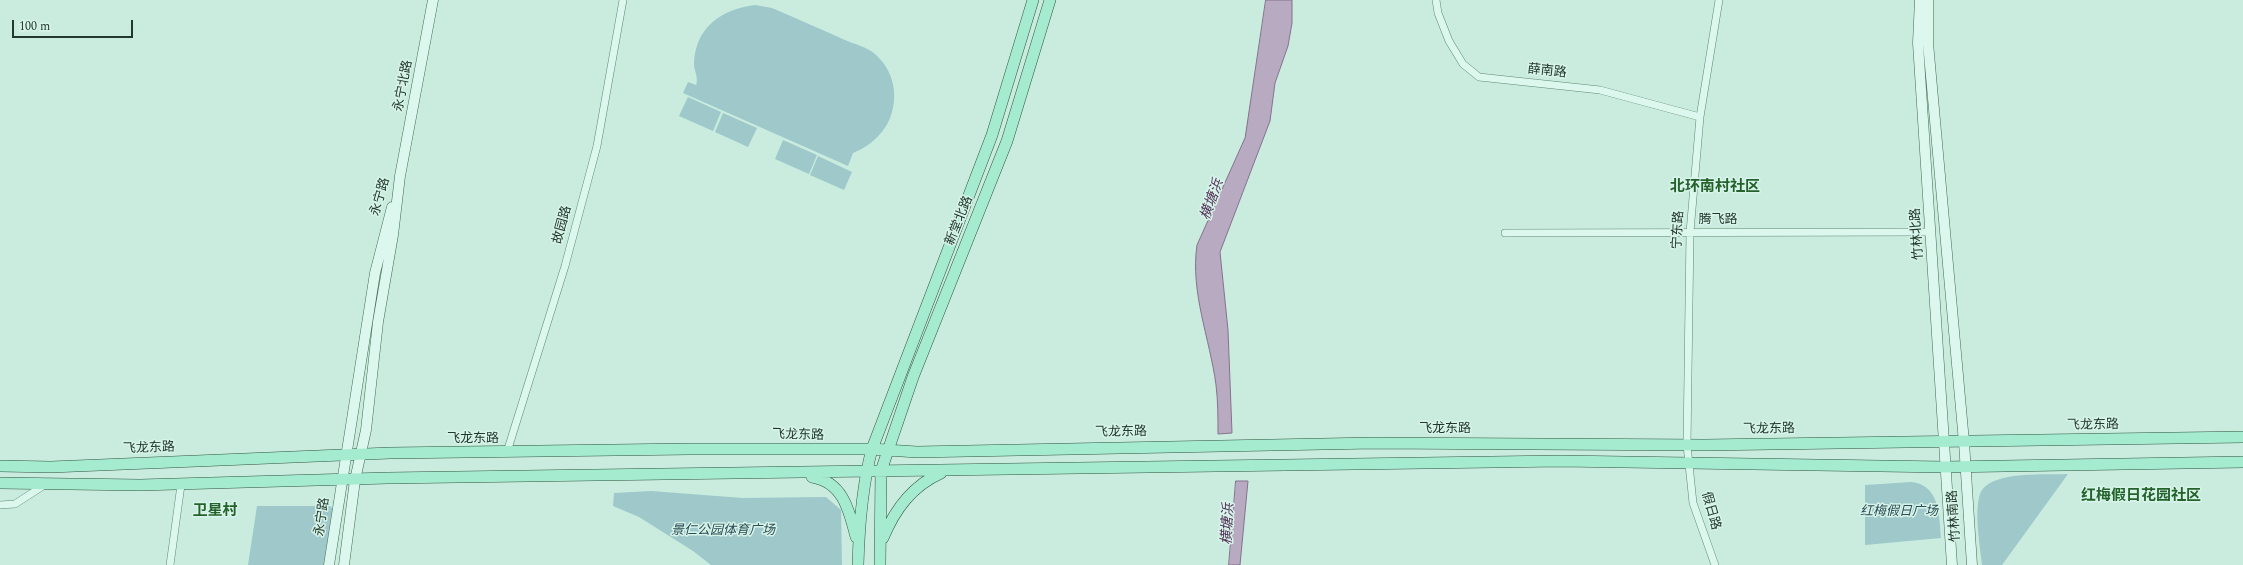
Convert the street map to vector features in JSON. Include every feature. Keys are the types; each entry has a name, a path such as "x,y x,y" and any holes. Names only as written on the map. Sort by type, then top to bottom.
{"main road":[{"name":"永宁北路","path":"400,176 433,0"},
{"name":"新堂北路","path":"858,565 866,472 872,449 992,135 1033,0"},
{"name":"新堂北路","path":"881,546 882,471 888,450 913,377 1007,141 1050,0"},
{"name":"竹林北路","path":"1920,0 1918,43 1945,467"},
{"path":"1928,0 1928,43 1965,466"},
{"name":"永宁路","path":"344,565 355,480 366,430 378,322 393,235 400,176"},
{"name":"永宁路","path":"329,565 341,480 375,273 400,176"},
{"name":"飞龙东路","path":"0,466 51,467 361,455 689,449 872,449 917,452 1373,443 1687,445 2243,437"},
{"path":"0,483 181,485 341,480 1561,461 1945,467 2243,462"},
{"name":"竹林南路","path":"1965,466 1972,565"},
{"name":"竹林南路","path":"1945,467 1952,565"},
{"path":"880,565 881,546 892,516 910,493 928,479 946,471"},
{"path":"790,474 823,479 837,488 849,508 859,547"}],"street":[{"name":"故园路","path":"507,452 565,266 597,146 623,0"},
{"name":"薛南路","path":"1436,0 1438,13 1449,41 1463,64 1479,78 1600,90 1700,117"},
{"name":"宁东路","path":"1688,463 1690,232 1700,117 1718,0"},
{"name":"腾飞路","path":"1505,233 1931,232"},
{"name":"假日路","path":"1688,463 1693,503 1715,565"},
{"path":"0,505 15,504 48,483"},
{"path":"170,565 181,485"}],"green space":[{"path":"755,5 772,8 864,48 875,54 886,66 894,88 894,104 890,119 872,142 853,153 848,166 683,93 688,82 696,85 697,80 694,64 696,51 699,40 705,30 712,22 721,16 743,7"},
{"path":"688,97 721,112 713,131 679,116"},
{"path":"723,113 757,128 748,147 715,132"},
{"path":"783,140 817,155 809,174 775,159"},
{"path":"818,156 852,172 844,190 810,175"},
{"path":"2068,474 2002,565 1982,565 1978,529 1978,502 1980,494 1985,486 2006,477 2019,475"},
{"name":"红梅假日广场","path":"1911,482 1921,484 1933,495 1940,520 1941,538 1865,545 1865,485"},
{"name":"景仁公园体育广场","path":"651,491 743,498 826,497 841,510 842,565 711,565 693,551 639,517 613,506 614,493"},
{"path":"257,506 330,506 335,511 325,565 248,565"}],"shaded area":[{"path":"1266,0 1292,0 1292,23 1288,46 1275,83 1270,121 1220,252 1228,330 1232,433 1218,434 1218,403 1216,385 1198,298 1196,280 1197,245 1245,138"},
{"path":"1236,481 1248,481 1240,565 1229,565"}],"district":[{"name":"北环南村社区","path":"1715,188"},
{"name":"红梅假日花园社区","path":"2141,497"},
{"name":"卫星村","path":"215,512"}],"water label":[{"name":"横塘浜","path":"1213,200"},
{"name":"横塘浜","path":"1229,524"}]}
